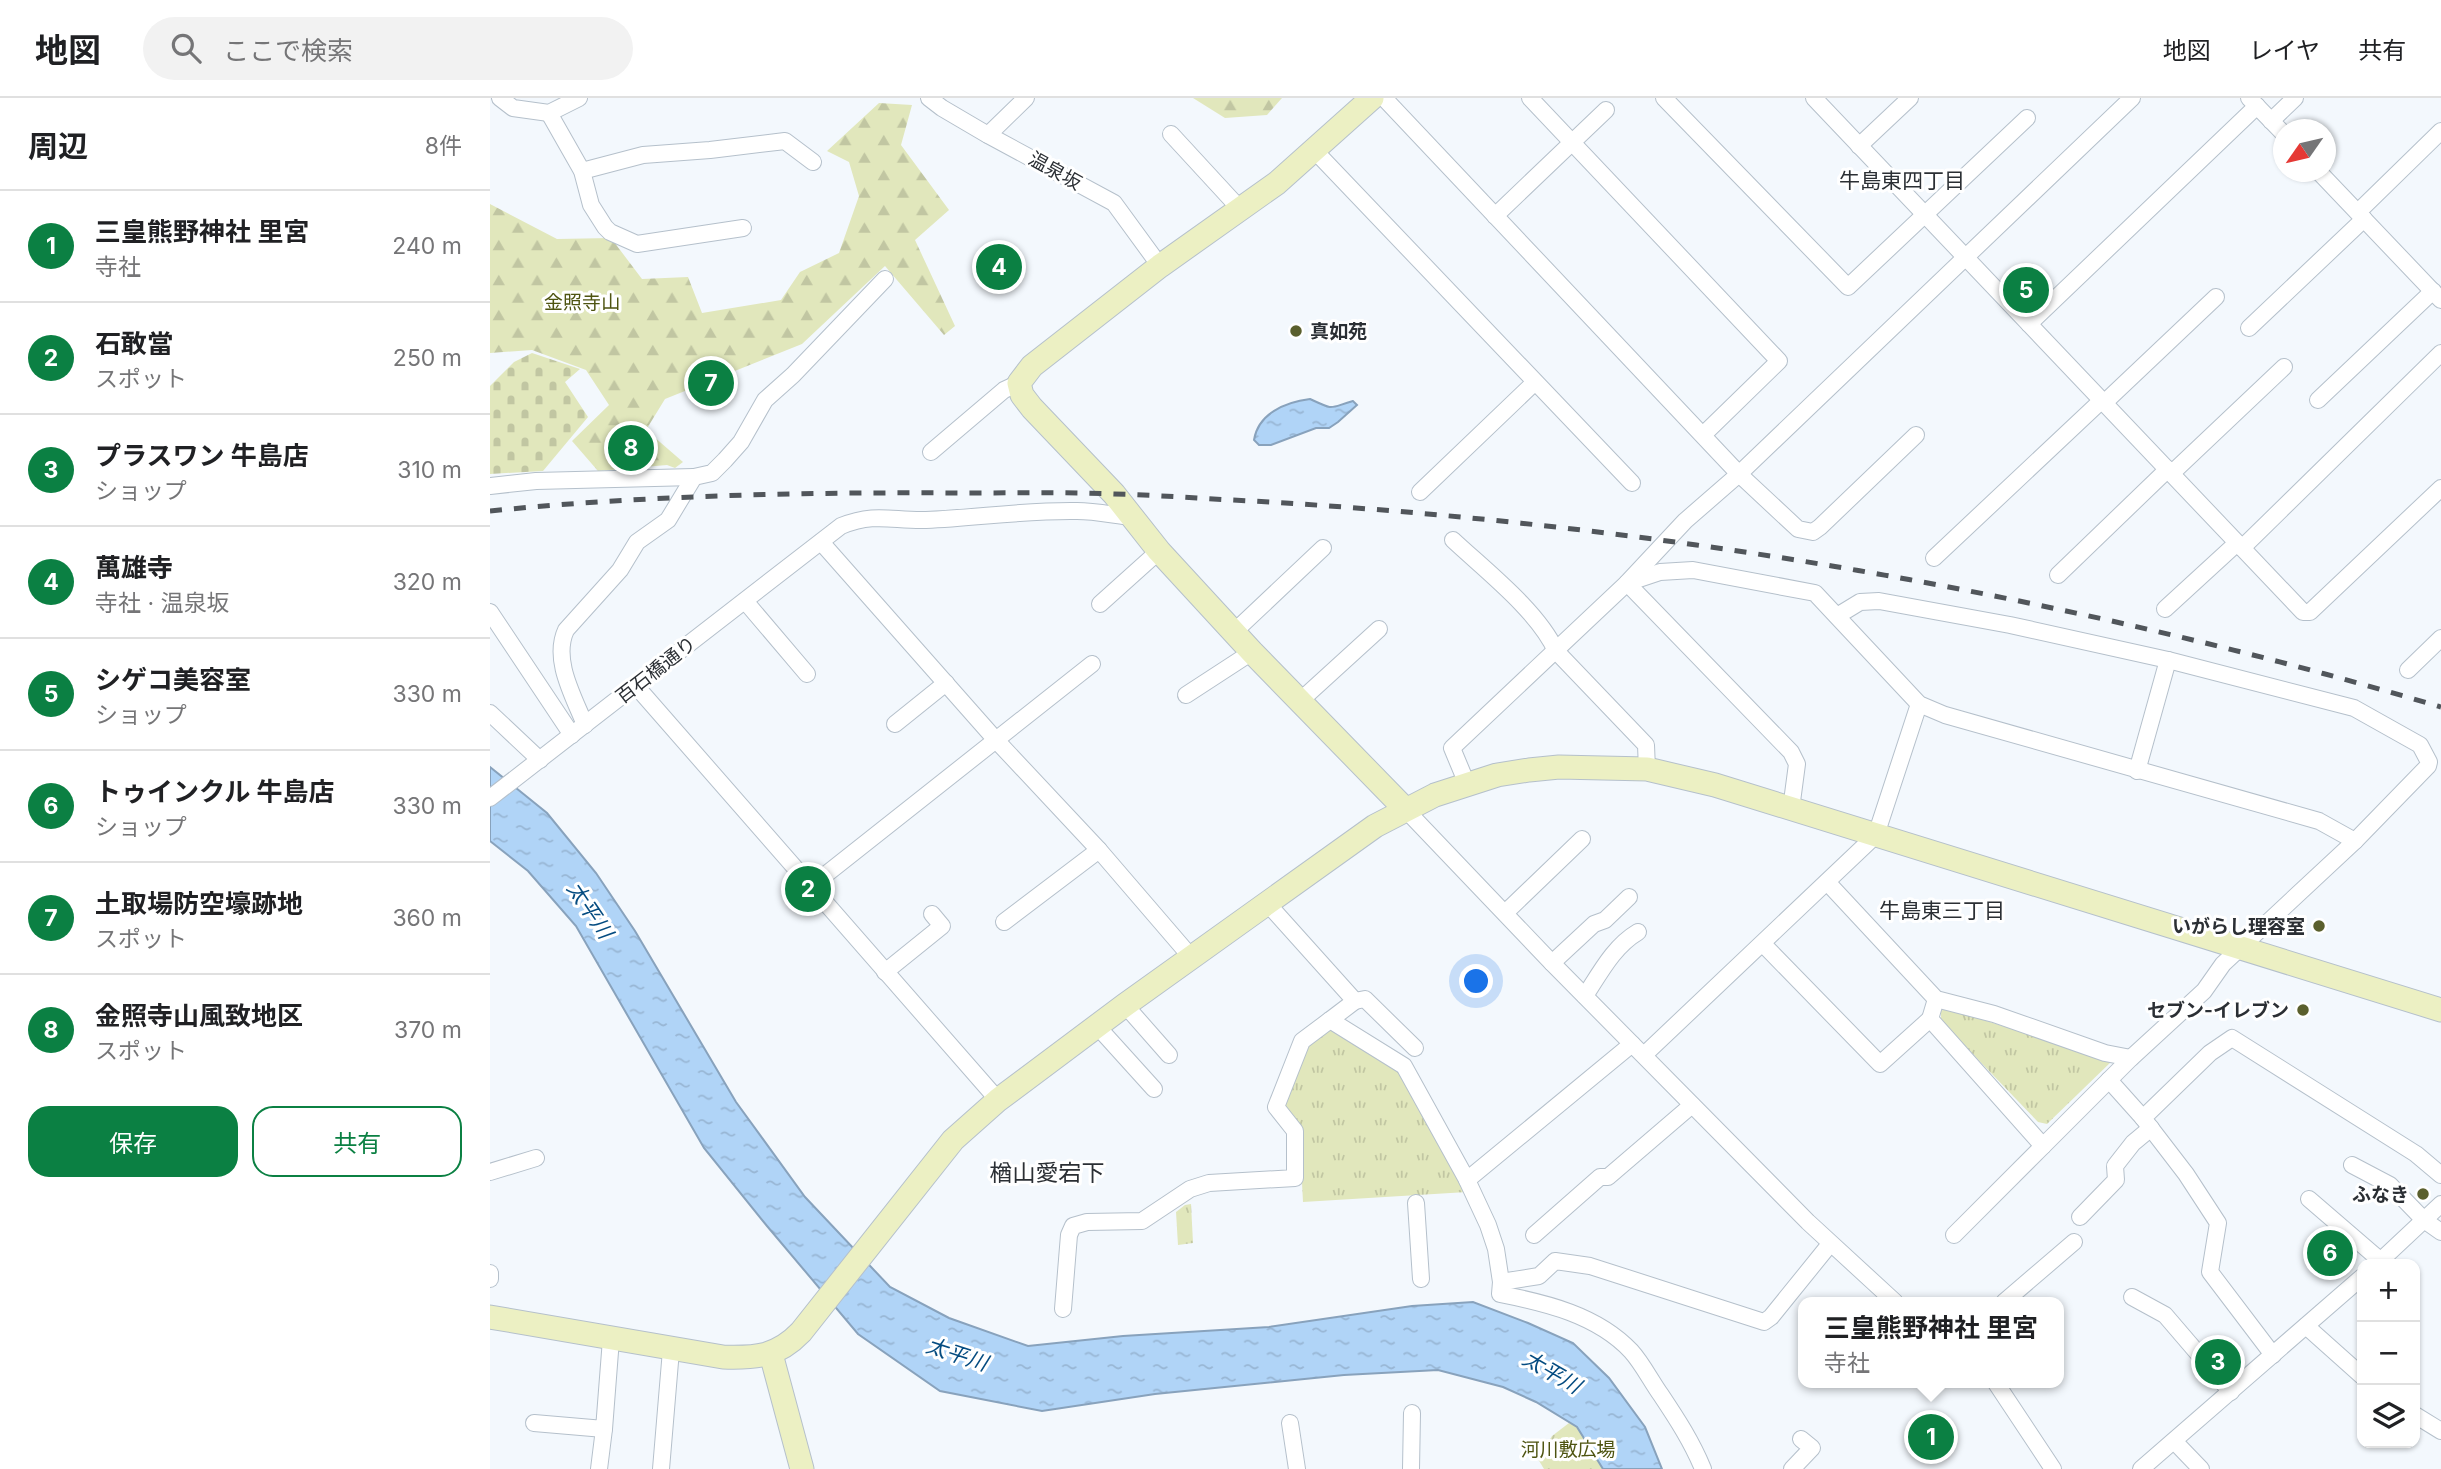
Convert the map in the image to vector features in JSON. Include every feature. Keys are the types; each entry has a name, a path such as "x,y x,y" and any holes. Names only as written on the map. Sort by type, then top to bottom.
{"street":[{"path":"500,98 513,108 549,113 579,98"},
{"name":"温泉坂","path":"929,98 988,135 1114,203 1160,266"},
{"path":"988,135 1026,98"},
{"path":"931,452 1004,390 1019,383 1032,366 1160,266 1241,210 1315,152 1372,98"},
{"path":"1384,98 1739,474 1798,529 1813,532 1916,435"},
{"path":"1530,98 1779,361 1703,435"},
{"path":"1664,98 1848,287 2027,118"},
{"path":"1814,98 2303,612 2310,612 2441,488"},
{"path":"1859,146 1910,98"},
{"path":"1467,784 1452,748 1627,583 1685,521 1739,474 2132,98"},
{"path":"2029,324 2253,102 2271,121 2295,98"},
{"path":"1495,216 1606,110"},
{"path":"549,113 582,171 591,205 605,227 637,243 743,228"},
{"path":"2249,328 2441,131"},
{"path":"1171,134 1241,210"},
{"path":"582,171 643,155 785,141 813,162"},
{"path":"1315,152 1632,483"},
{"path":"2318,400 2438,294 2329,182"},
{"path":"490,486 536,481 694,477 712,473 741,442 765,400 793,375 885,279"},
{"path":"1934,558 2216,297"},
{"path":"2165,608 2239,545 2441,353"},
{"path":"2059,575 2284,367"},
{"path":"1420,492 1535,382"},
{"path":"1019,383 1032,408 1114,494 1159,551 1252,652 1506,913 1552,964 1830,1244 1889,1297"},
{"path":"579,730 561,652 561,641 580,614 620,570 637,542 668,520 694,477"},
{"name":"百石橋通り","path":"490,797 841,526 859,519 888,517 924,520 1011,513 1080,511 1131,517"},
{"path":"1453,540 1548,633 1556,651 1646,745 1647,769"},
{"path":"821,542 995,739 1099,850 1191,957"},
{"path":"1234,632 1323,548"},
{"path":"1100,604 1159,551"},
{"path":"1627,583 1660,572 1693,569 1815,593 1919,704 1945,715 2319,821 2355,841"},
{"path":"1627,583 1791,752 1797,764 1791,809"},
{"path":"745,601 807,674"},
{"path":"1837,616 1860,602 1879,601 1997,622 2168,660 2354,708 2420,745 2435,761 2355,841 2223,964 2204,991 2131,1058 1954,1235"},
{"path":"490,612 579,730"},
{"path":"1300,701 1379,629"},
{"path":"2408,670 2441,638"},
{"path":"1186,695 1252,652"},
{"path":"2137,771 2168,660"},
{"path":"810,887 1091,664"},
{"path":"895,724 946,683"},
{"path":"636,686 998,1100"},
{"path":"1467,1180 1638,1050 1763,944 1876,835 1919,704"},
{"path":"490,713 537,762"},
{"path":"490,1317 723,1357 749,1358 771,1354 788,1346 953,1140 998,1100 1191,957 1375,826 1434,795 1497,775 1559,767 1647,769 1715,785 2441,1010"},
{"path":"1506,913 1582,839"},
{"path":"1004,922 1099,850"},
{"path":"1827,882 1937,999 1994,1014 2105,1053 2131,1058"},
{"path":"1552,964 1594,924 1605,920 1629,897"},
{"path":"1267,903 1355,1001"},
{"path":"885,972 942,926 932,914"},
{"path":"1585,996 1614,953 1627,939 1639,932"},
{"path":"1763,944 1880,1064 1930,1019 1937,999"},
{"path":"1063,1309 1069,1235 1073,1226 1087,1222 1142,1221 1190,1189 1209,1183 1295,1178 1295,1131 1276,1107 1302,1041 1355,1001 1364,999 1415,1048"},
{"path":"1125,1005 1169,1055"},
{"path":"1930,1019 2043,1146"},
{"path":"1330,1020 1404,1066 1467,1180 1488,1225 1496,1249 1500,1294 1539,1301 1587,1319 1613,1336 1631,1352 1690,1438 1703,1469"},
{"path":"1097,1026 1154,1089"},
{"path":"2080,1217 2116,1180 2115,1166 2147,1123 2210,1053 2232,1038 2416,1154 2441,1175"},
{"path":"2109,1080 2147,1123 2186,1174 2218,1223 2210,1272 2273,1355"},
{"path":"1534,1235 1600,1177 1608,1177 1692,1105"},
{"path":"490,1172 536,1157"},
{"path":"2352,1165 2390,1185 2424,1220 2441,1232"},
{"path":"2309,1199 2375,1259"},
{"path":"1416,1203 1421,1279"},
{"path":"2383,1259 2441,1204"},
{"path":"2010,1297 2074,1242"},
{"path":"1501,1282 1539,1276 1555,1261 1590,1266 1763,1322 1771,1317 1830,1244"},
{"path":"490,1273 490,1279"},
{"path":"2141,1469 2357,1282"},
{"path":"2132,1297 2165,1315 2231,1392"},
{"path":"2306,1326 2357,1372"},
{"path":"599,1469 611,1339"},
{"path":"661,1469 671,1350"},
{"path":"771,1354 802,1469"},
{"path":"1999,1388 2053,1469"},
{"path":"1411,1469 1412,1413"},
{"path":"2420,1418 2441,1431"},
{"path":"534,1423 604,1429"},
{"path":"1290,1423 1297,1469"},
{"path":"1792,1469 1812,1448 1801,1438"},
{"path":"2174,1441 2201,1469"}],"green space":[{"path":"1193,98 1282,98 1267,115 1225,118"},
{"name":"金照寺山","path":"879,103 912,105 901,145 949,210 915,240 955,326 944,335 885,266 802,344 665,399 646,430 683,462 675,468 667,465 598,471 572,441 609,405 586,370 532,350 490,353 490,204 557,239 611,238 642,279 688,277 702,313 781,300 800,272 839,253 859,196 849,162 827,151"},
{"path":"532,353 580,369 565,382 588,417 543,471 490,474 490,386 514,362"},
{"path":"1946,1008 2112,1061 2047,1124 2038,1122 1941,1021 1941,1011"},
{"path":"1332,1025 1401,1068 1467,1192 1303,1202 1299,1125 1282,1105 1304,1047"},
{"path":"1191,1204 1193,1243 1178,1245 1176,1212"},
{"name":"河川敷広場","path":"1569,1423 1577,1427 1603,1469 1544,1469 1538,1459 1552,1436"}],"water":[{"path":"1310,399 1328,407 1353,401 1357,405 1329,428 1316,428 1271,445 1259,445 1254,440 1267,416 1282,406"},
{"name":"太平川","path":"490,767 547,813 596,873 635,931 736,1102 805,1197 890,1287 949,1318 1028,1346 1123,1336 1269,1327 1412,1306 1473,1302 1573,1343 1609,1378 1645,1427 1662,1469 1603,1469 1577,1427 1536,1402 1503,1387 1438,1370 1344,1375 1155,1394 1042,1411 940,1391 858,1334 704,1148 576,926 528,871 490,841"}],"railway":[{"path":"490,511 609,501 728,496 1077,493 1252,501 1553,527 1703,546 2001,597 2296,666 2441,707"}],"place":[{"name":"萬雄寺","path":"999,267"},
{"name":"シゲコ美容室","path":"2026,290"},
{"name":"真如苑","path":"1296,331"},
{"name":"土取場防空壕跡地","path":"711,383"},
{"name":"金照寺山風致地区","path":"631,448"},
{"name":"石敢當","path":"808,889"},
{"name":"いがらし理容室","path":"2319,926"},
{"name":"セブン-イレブン","path":"2303,1010"},
{"name":"ふなき","path":"2423,1194"},
{"name":"トゥインクル 牛島店","path":"2330,1253"},
{"name":"プラスワン 牛島店","path":"2218,1362"},
{"name":"三皇熊野神社 里宮","path":"1931,1437"}],"district":[{"name":"牛島東四丁目","path":"1902,180"},
{"name":"牛島東三丁目","path":"1942,910"},
{"name":"楢山愛宕下","path":"1047,1173"}]}
